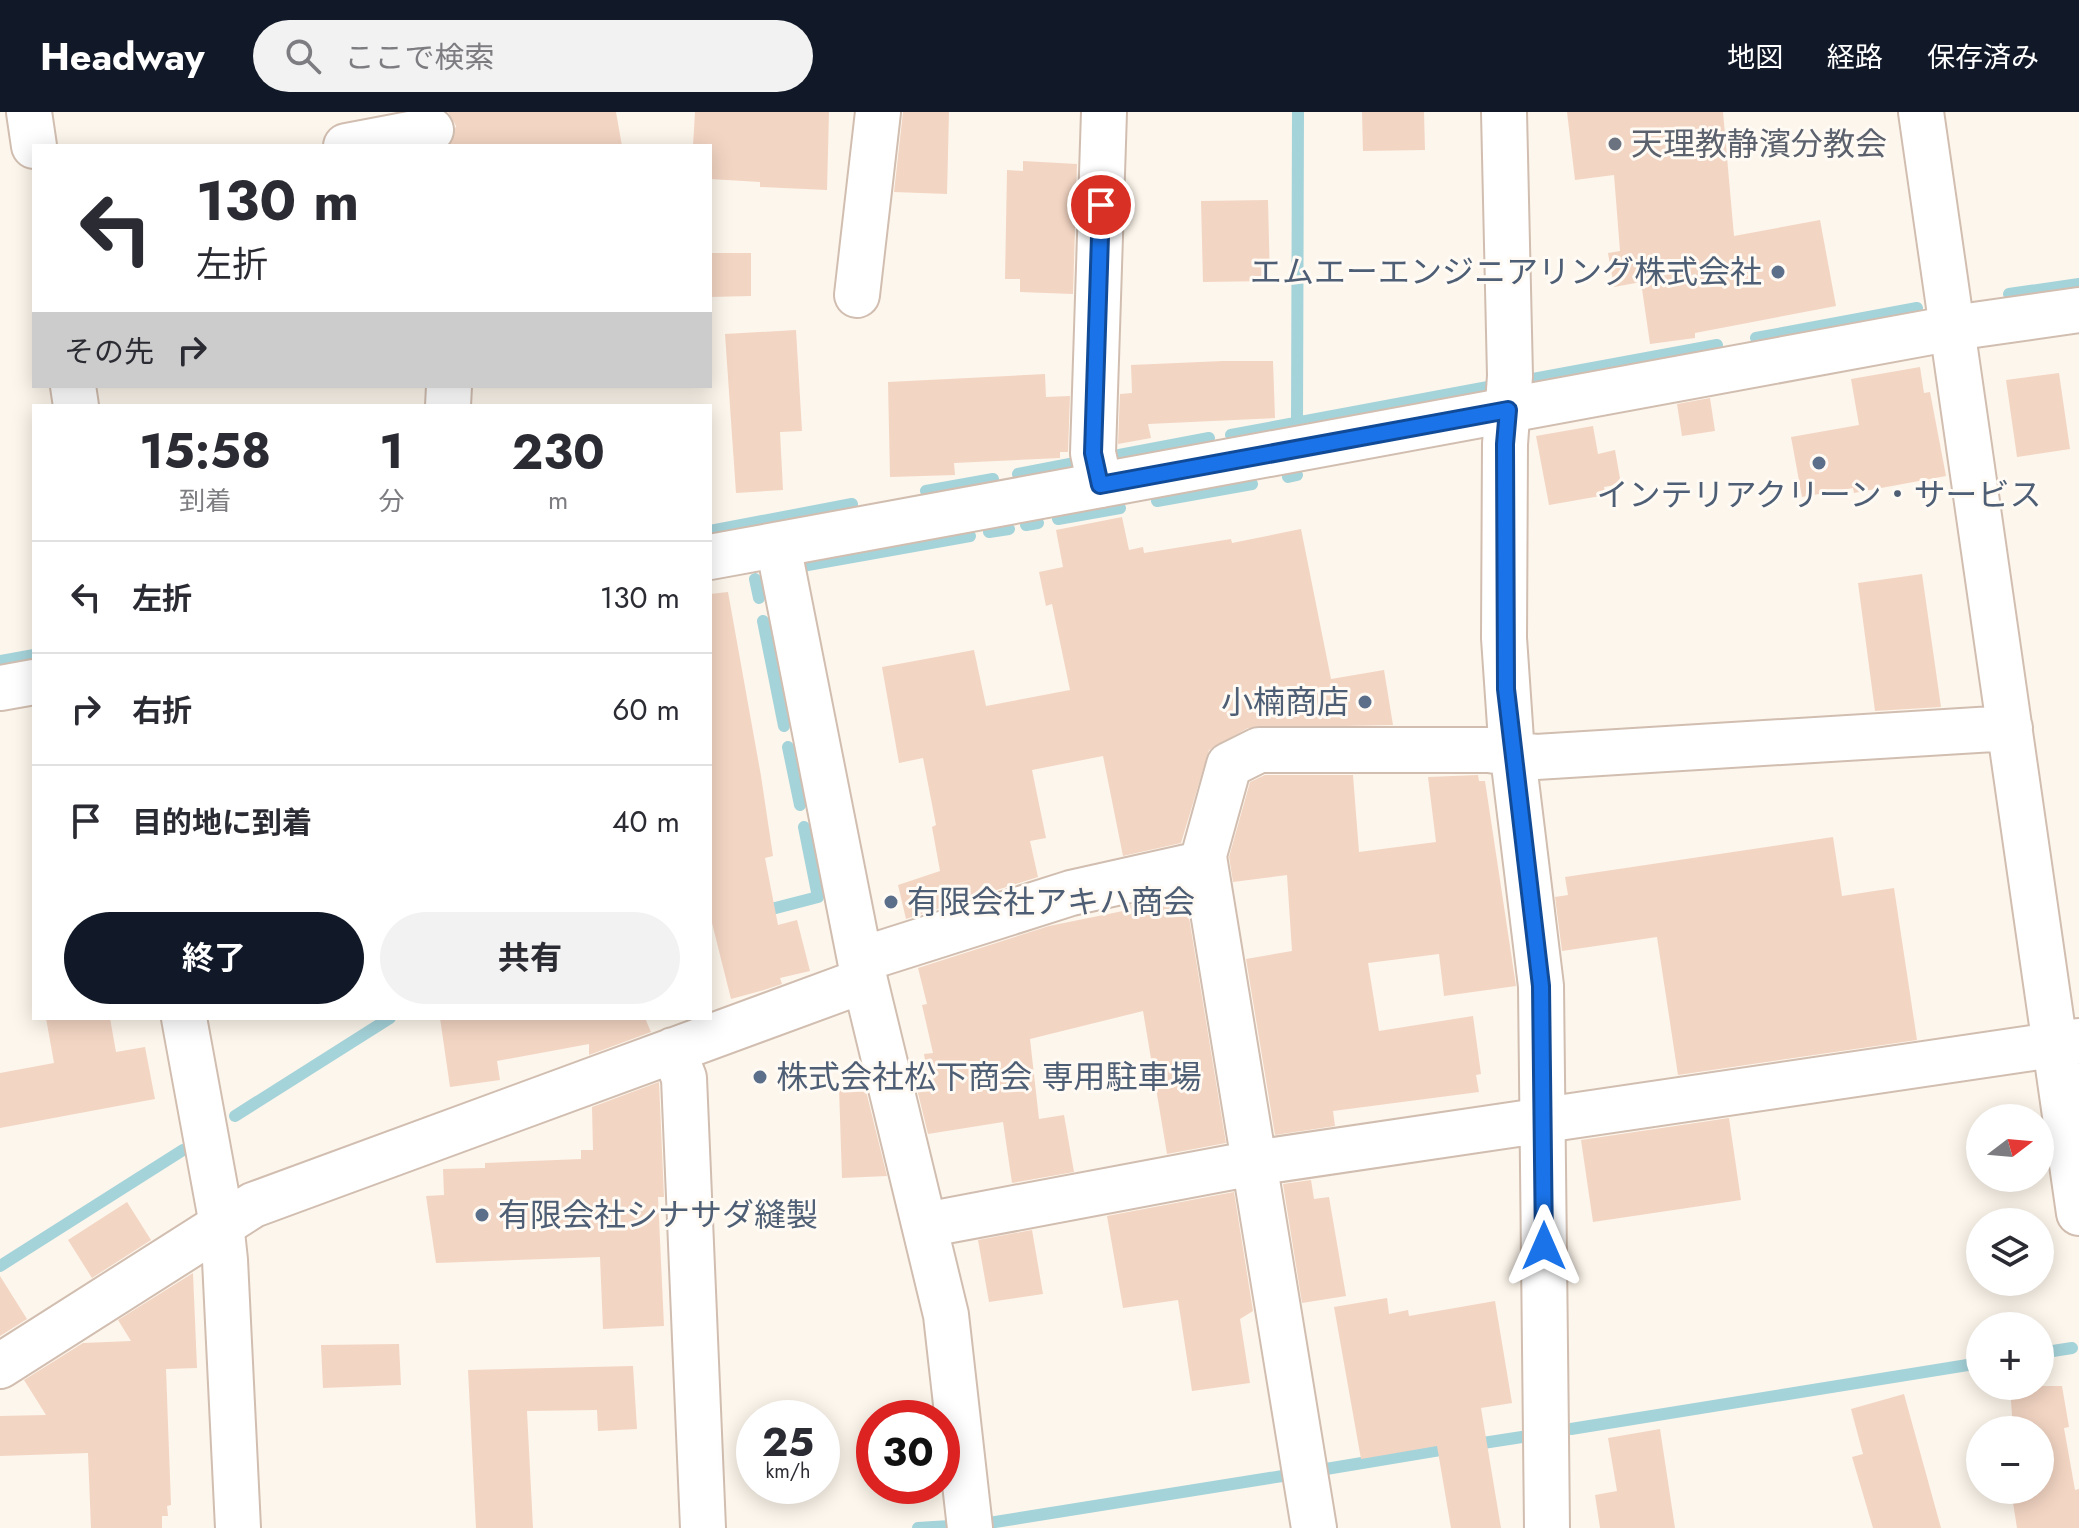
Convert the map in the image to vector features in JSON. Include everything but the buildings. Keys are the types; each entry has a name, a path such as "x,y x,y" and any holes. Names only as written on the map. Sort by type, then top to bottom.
{"street":[{"path":"29,112 34,144"},
{"path":"857,295 878,112"},
{"path":"1100,485 1093,453 1104,112"},
{"path":"1504,112 1510,376 1504,638 1513,754 1541,986 1547,1528"},
{"path":"1921,112 2010,728 2067,1042 2079,1213"},
{"path":"356,144 433,129"},
{"path":"712,557 1953,328 2079,310"},
{"path":"778,545 862,970 925,1225 953,1359 970,1528"},
{"path":"0,688 32,682"},
{"path":"1314,1528 1204,855 1229,765 1259,750 1489,750 1536,757 2010,728"},
{"path":"0,1366 253,1205 673,1050 862,970 1071,893 1205,863"},
{"path":"184,1020 221,1225 229,1306 238,1528"},
{"path":"925,1225 1254,1163 2067,1042"},
{"path":"673,1050 684,1078 703,1528"}],"waterway":[{"path":"1297,423 1298,112"},
{"path":"2009,294 2079,284"},
{"path":"1756,338 1917,308"},
{"path":"1533,379 1717,345"},
{"path":"1231,435 1488,387"},
{"path":"1114,456 1209,438"},
{"path":"1018,474 1075,463"},
{"path":"1288,477 1297,475"},
{"path":"926,491 993,479"},
{"path":"1157,501 1252,484"},
{"path":"712,531 852,504"},
{"path":"1058,519 1120,508"},
{"path":"1026,525 1038,523"},
{"path":"989,532 1009,529"},
{"path":"802,566 970,536"},
{"path":"755,579 759,598"},
{"path":"763,621 784,726"},
{"path":"0,661 32,655"},
{"path":"788,747 800,805"},
{"path":"760,912 818,897 804,827"},
{"path":"235,1116 387,1020"},
{"path":"0,1266 183,1150"},
{"path":"2054,1351 2072,1348"},
{"path":"1571,1429 1966,1365"},
{"path":"1470,1445 1522,1437"},
{"path":"1314,1471 1452,1448"},
{"path":"989,1523 1295,1474"},
{"path":"918,1528 950,1526"}],"place":[{"name":"天理教静濱分教会","path":"1615,144"},
{"name":"エムエーエンジニアリング株式会社","path":"1778,272"},
{"name":"インテリアクリーン・サービス","path":"1819,463"},
{"name":"小楠商店","path":"1365,702"},
{"name":"有限会社アキハ商会","path":"891,902"},
{"name":"株式会社松下商会 専用駐車場","path":"760,1077"},
{"name":"有限会社シナサダ縫製","path":"482,1215"}],"route":[{"path":"1101,205 1093,453 1100,485 1508,410 1505,444 1506,689 1541,986 1544,1246"}]}
